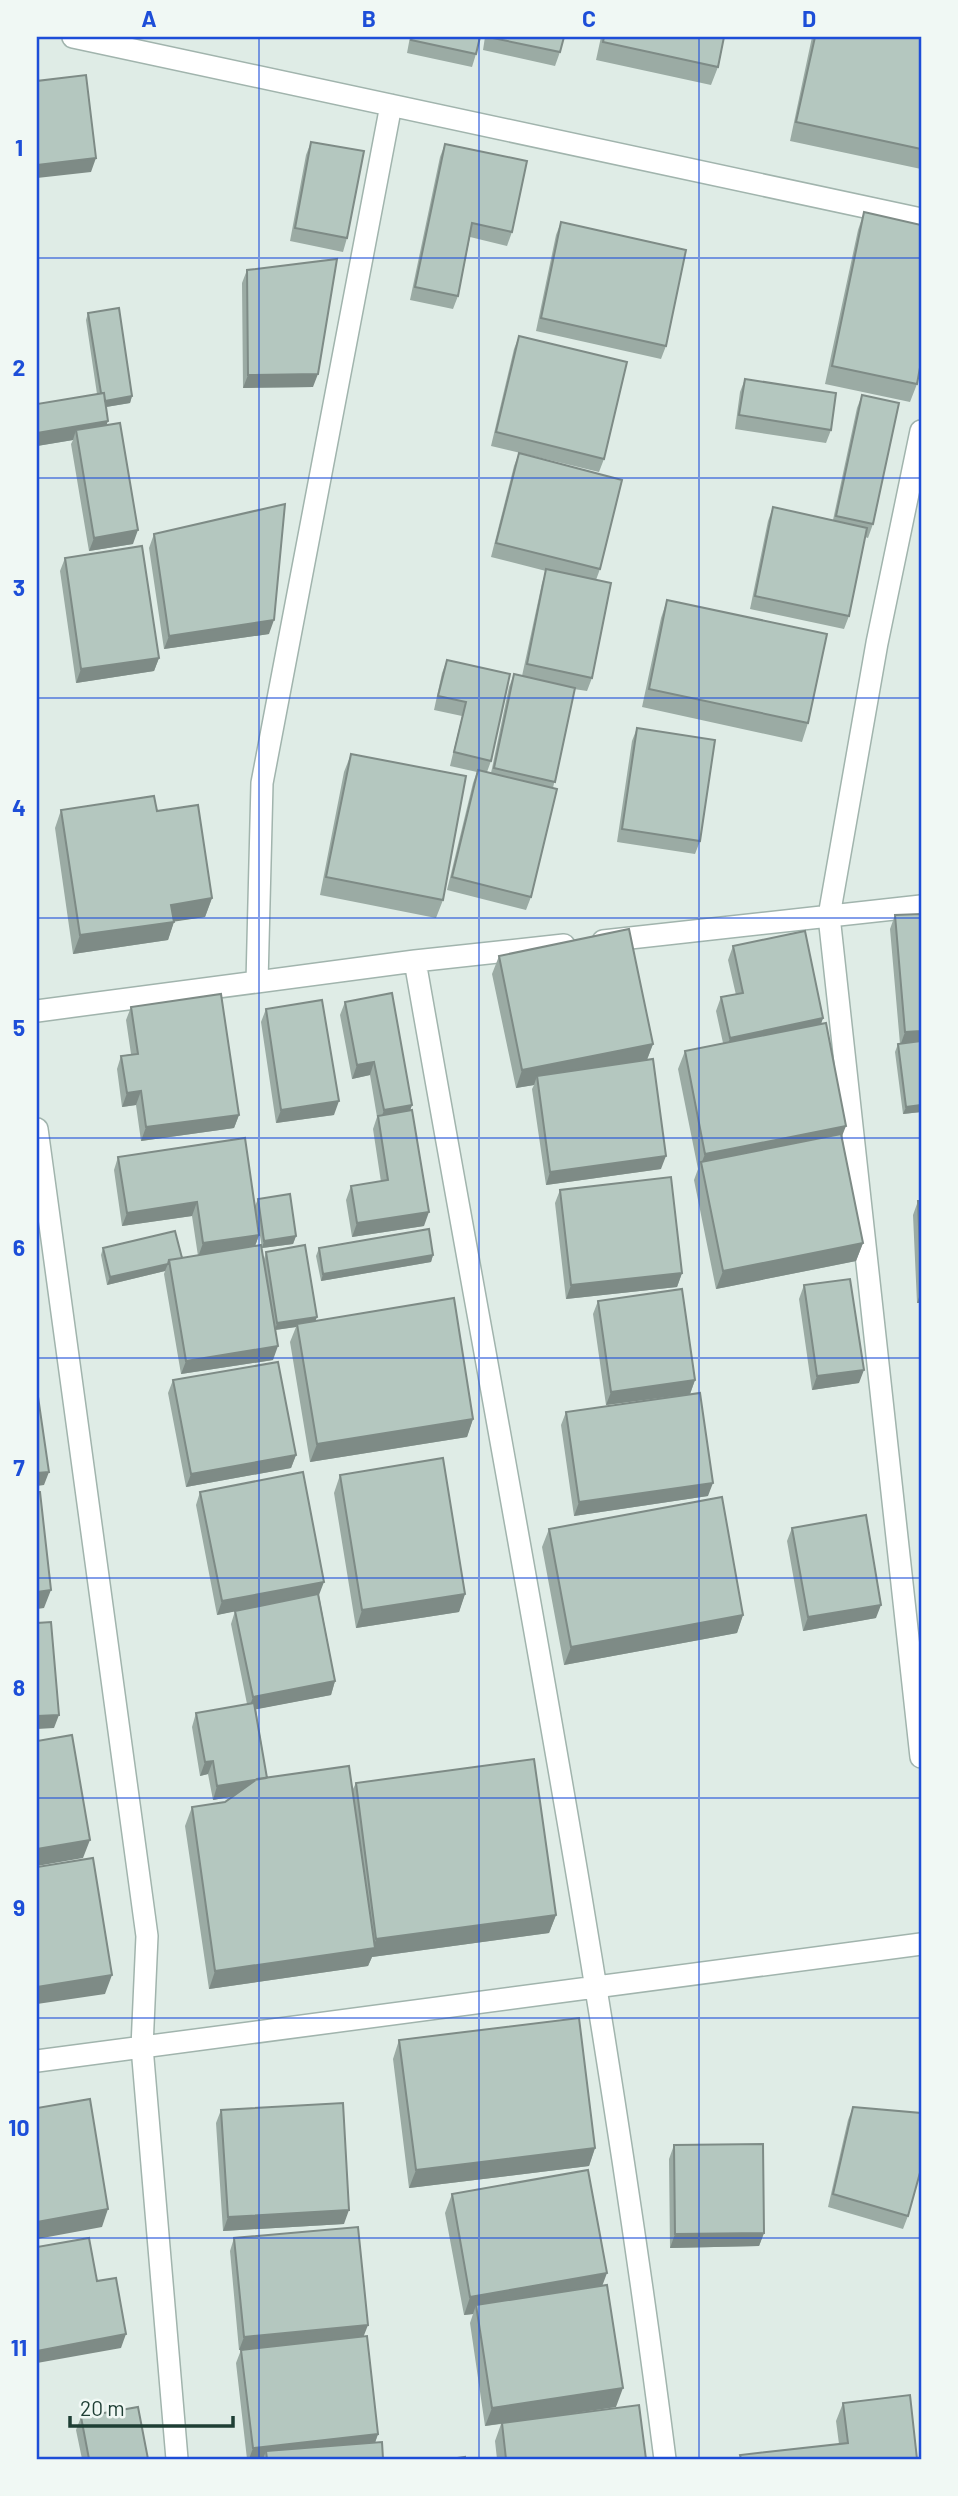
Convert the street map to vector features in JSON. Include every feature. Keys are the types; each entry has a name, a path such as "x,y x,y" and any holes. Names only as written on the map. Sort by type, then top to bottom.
{"street":[{"path":"73,37 921,219"},
{"path":"257,982 262,783 391,105"},
{"path":"921,431 877,643 829,916 921,1756"},
{"path":"37,1012 415,961 921,906"},
{"path":"415,961 595,1987 648,2326 665,2459"},
{"path":"37,1129 148,1936 142,2048 177,2459"},
{"path":"37,2061 921,1944"}],"building":[{"path":"412,37 480,37 476,54 411,40"},
{"path":"488,37 564,37 560,52"},
{"path":"604,37 724,37 718,67 603,42"},
{"path":"815,37 921,38 921,149 796,122"},
{"path":"86,75 96,158 37,165 37,81"},
{"path":"311,142 364,151 347,238 295,228"},
{"path":"445,144 527,161 512,232 472,223 458,296 415,287"},
{"path":"864,212 921,225 921,362 917,384 832,366"},
{"path":"561,222 686,250 666,346 541,318"},
{"path":"337,259 318,374 248,375 247,270"},
{"path":"119,308 132,396 105,401 104,393 101,393 88,313"},
{"path":"519,336 627,362 604,459 496,432"},
{"path":"745,379 836,393 831,430 739,415"},
{"path":"104,393 108,421 37,433 37,404"},
{"path":"862,395 899,403 873,524 836,516"},
{"path":"120,423 138,530 94,538 76,430"},
{"path":"519,453 622,480 600,569 496,543"},
{"path":"285,504 274,620 169,636 154,534"},
{"path":"773,507 867,528 849,616 755,596"},
{"path":"142,546 159,658 81,669 65,558"},
{"path":"546,569 611,583 592,678 527,664"},
{"path":"667,600 827,634 808,723 649,689"},
{"path":"447,660 510,674 491,761 454,752 466,702 438,696"},
{"path":"514,674 575,688 555,782 494,768"},
{"path":"637,728 715,740 700,841 622,829"},
{"path":"351,754 466,776 443,900 326,877"},
{"path":"478,770 557,789 531,897 452,877"},
{"path":"154,796 157,811 198,805 212,898 171,905 174,922 80,935 61,810"},
{"path":"921,914 921,1031 905,1032 895,915"},
{"path":"629,929 653,1044 522,1070 499,956"},
{"path":"805,931 823,1018 730,1038 721,997 743,993 733,946"},
{"path":"392,993 412,1105 384,1110 374,1062 357,1065 345,1002"},
{"path":"221,994 239,1115 146,1127 141,1091 127,1093 121,1056 138,1054 131,1007"},
{"path":"322,1000 339,1101 281,1110 266,1009"},
{"path":"826,1023 846,1126 705,1154 685,1051"},
{"path":"921,1041 921,1105 906,1107 898,1044"},
{"path":"653,1059 666,1156 550,1172 537,1076"},
{"path":"412,1110 429,1212 357,1223 351,1186 388,1180 378,1116"},
{"path":"841,1134 863,1243 723,1271 701,1162"},
{"path":"245,1138 259,1235 203,1243 197,1202 127,1213 118,1157"},
{"path":"671,1177 682,1273 571,1285 560,1190"},
{"path":"290,1194 296,1236 264,1241 258,1199"},
{"path":"918,1201 921,1201 921,1279"},
{"path":"429,1229 433,1255 323,1274 319,1248"},
{"path":"175,1231 182,1258 169,1260 168,1264 110,1277 103,1248"},
{"path":"261,1245 278,1346 186,1361 169,1260"},
{"path":"305,1245 317,1317 277,1323 266,1252"},
{"path":"850,1279 864,1370 817,1376 804,1285"},
{"path":"682,1289 695,1380 611,1392 598,1301"},
{"path":"454,1298 473,1419 317,1444 297,1324"},
{"path":"278,1362 296,1455 191,1474 173,1380"},
{"path":"37,1390 49,1472 37,1473"},
{"path":"700,1393 713,1483 579,1502 566,1412"},
{"path":"443,1458 465,1594 362,1610 340,1475"},
{"path":"303,1472 324,1582 222,1601 200,1492"},
{"path":"37,1492 40,1492 51,1590 37,1592"},
{"path":"722,1497 743,1615 571,1647 549,1529"},
{"path":"866,1515 881,1605 808,1617 792,1528"},
{"path":"318,1594 335,1681 253,1697 235,1611"},
{"path":"51,1622 59,1715 37,1716 37,1623"},
{"path":"254,1703 267,1778 217,1786 213,1761 205,1762 196,1713"},
{"path":"72,1735 90,1840 37,1849 37,1741"},
{"path":"534,1759 556,1915 376,1939 356,1783"},
{"path":"349,1766 375,1948 215,1971 192,1807 225,1802 257,1779"},
{"path":"93,1858 112,1975 37,1987 37,1867"},
{"path":"579,2018 595,2148 416,2170 399,2040"},
{"path":"90,2099 108,2209 37,2222 37,2108"},
{"path":"343,2103 349,2210 228,2217 221,2110"},
{"path":"853,2107 921,2113 921,2169 908,2216 833,2194"},
{"path":"763,2144 764,2233 675,2234 674,2145"},
{"path":"588,2170 607,2273 470,2297 452,2194"},
{"path":"358,2227 368,2325 244,2337 234,2238"},
{"path":"89,2238 97,2281 116,2278 126,2334 37,2351 37,2247"},
{"path":"607,2285 623,2388 492,2408 476,2305"},
{"path":"367,2336 378,2434 253,2448 241,2350"},
{"path":"910,2395 917,2459 741,2459 740,2455 848,2443 843,2403"},
{"path":"639,2405 646,2459 506,2459 502,2423"},
{"path":"138,2407 148,2459 89,2459 81,2417"},
{"path":"382,2442 383,2459 267,2459 266,2451"}]}
